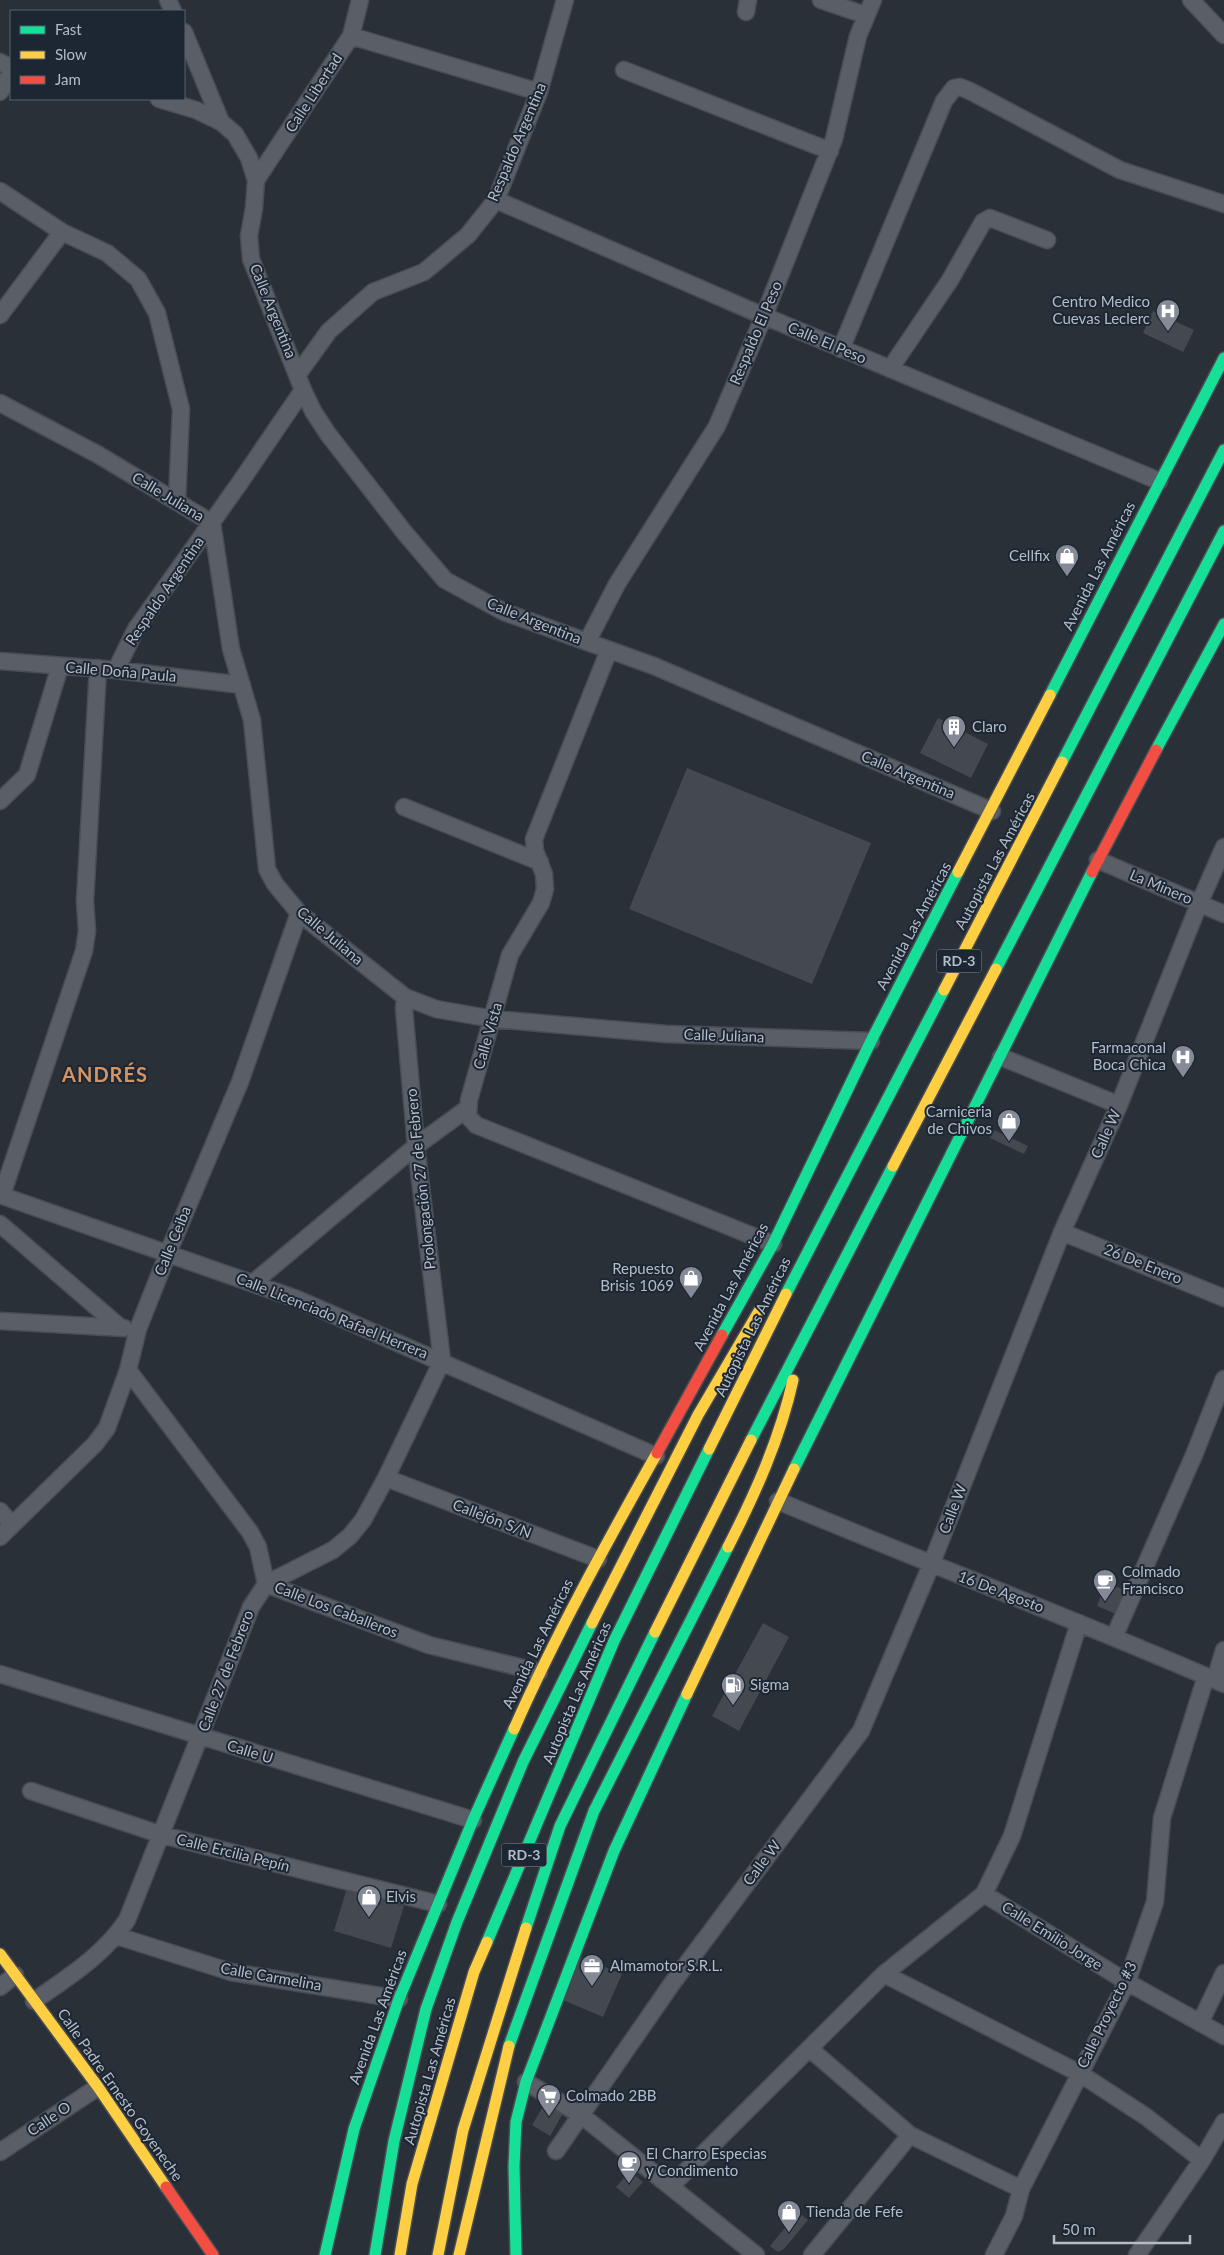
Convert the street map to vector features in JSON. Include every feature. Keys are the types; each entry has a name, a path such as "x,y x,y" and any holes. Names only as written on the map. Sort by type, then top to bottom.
{"main road":[{"name":"Avenida Las Américas","path":"325,2255 354,2129 399,1999 473,1820 539,1672 598,1559 773,1244 871,1041 992,811 1159,481 1224,358"},
{"name":"Autopista Las Américas","path":"400,2255 412,2184 474,1972 614,1641 774,1318 1034,820 1224,450"},
{"name":"RD-3","path":"438,2255 463,2130 524,1930 560,1826 726,1488 1224,531"},
{"path":"516,2255 514,2166 516,2122 526,2082 575,1949 614,1851 778,1501 1098,860 1224,624"},
{"path":"788,1266 845,1180"},
{"path":"375,2255 394,2141 424,2019 460,1913 523,1762 606,1594 698,1415 767,1298"},
{"path":"459,2255 511,2038 594,1811 748,1508 785,1417 800,1346"},
{"name":"Calle Padre Ernesto Goyeneche","path":"0,1954 98,2087 213,2255"}],"street":[{"name":"Calle Libertad","path":"256,180 351,36 360,0"},
{"name":"Respaldo Argentina","path":"298,374 330,331 373,292 424,272 468,235 496,200 539,92 565,0"},
{"path":"821,0 865,15"},
{"name":"Respaldo El Peso","path":"587,642 617,584 717,426 764,316 830,151 865,15 873,0"},
{"path":"1191,0 1224,35"},
{"path":"185,34 221,122"},
{"path":"351,36 539,92"},
{"path":"624,70 830,151"},
{"path":"0,92 10,74"},
{"path":"841,349 944,102 954,88 960,87 1120,170 1224,204"},
{"path":"162,100 196,110 221,122 235,134 249,158 256,180"},
{"name":"Calle Argentina","path":"256,180 249,236 252,259 298,374 302,390 328,434 404,532 445,580 504,612 654,666 992,811"},
{"path":"0,191 62,232 106,253 138,279 157,313 181,409 177,502"},
{"name":"Calle El Peso","path":"496,200 841,349 1159,481"},
{"path":"890,369 950,280 983,222 990,218 1047,240"},
{"path":"0,315 62,232"},
{"name":"Respaldo Argentina","path":"116,670 136,629 212,523 302,390"},
{"name":"Calle Juliana","path":"0,403 97,454 212,523 231,649 252,720 267,869 275,884 299,913 405,997 436,1009 492,1019 666,1034 871,1041"},
{"name":"Calle Vista","path":"468,1108 510,956 541,903 545,889 540,862 534,850 534,839 609,650"},
{"name":"Calle Doña Paula","path":"0,661 98,668 242,685"},
{"path":"0,801 28,775 60,666"},
{"path":"1,1195 84,951 98,668"},
{"path":"404,807 540,862"},
{"name":"Calle W","path":"556,2151 671,1985 861,1731 931,1565 1062,1232 1119,1105 1199,904 1224,847"},
{"name":"La Minero","path":"1098,860 1224,914"},
{"name":"Calle Ceiba","path":"0,1536 95,1444 107,1428 128,1370 138,1329 240,1082 299,913"},
{"name":"Prolongación 27 de Febrero","path":"405,997 404,1008 416,1146 442,1361"},
{"path":"1001,1057 1119,1105"},
{"path":"254,1283 416,1146 468,1108"},
{"path":"468,1108 468,1116 476,1125 773,1244"},
{"name":"Calle Licenciado Rafael Herrera","path":"1,1195 297,1299 656,1456"},
{"path":"0,1224 121,1328"},
{"name":"26 De Enero","path":"1062,1232 1224,1298"},
{"path":"0,1321 138,1329"},
{"path":"266,1584 334,1550 350,1536 362,1520 386,1478 442,1361"},
{"name":"Calle Los Caballeros","path":"128,1370 250,1532 258,1548 266,1584 429,1645 539,1672"},
{"path":"1114,1637 1194,1455 1224,1380"},
{"name":"Callejón S/N","path":"386,1478 598,1559"},
{"name":"16 De Agosto","path":"778,1501 931,1565 1114,1637 1215,1680"},
{"path":"0,1511 12,1525"},
{"name":"Calle 27 de Febrero","path":"34,2001 101,1952 116,1936 127,1920 251,1607 266,1584"},
{"path":"671,2186 884,1974 984,1894 1012,1836 1079,1623"},
{"name":"Calle Proyecto #3","path":"994,2255 1014,2216 1021,2190 1079,2072 1127,1982 1155,1902 1162,1818 1215,1680 1224,1650"},
{"name":"Calle U","path":"0,1674 473,1820"},
{"name":"Calle Ercilia Pepín","path":"31,1791 162,1835 438,1904"},
{"name":"Calle Emilio Jorge","path":"984,1894 1127,1982 1224,2036"},
{"name":"Calle Carmelina","path":"116,1936 231,1972 399,1999"},
{"path":"1200,2023 1224,1973"},
{"path":"884,1974 1079,2072 1145,2116 1202,2160"},
{"path":"0,1987 15,1975"},
{"path":"810,2049 910,2134 1021,2190"},
{"path":"526,2082 581,2115 756,2255"},
{"name":"Calle O","path":"0,2152 98,2087"},
{"path":"1137,2255 1202,2160 1224,2122"},
{"path":"812,2255 910,2134"}],"building":[{"name":"Centro Medico Cuevas Leclerc","path":"1153,311 1194,330 1183,352 1143,333"},
{"name":"Claro","path":"938,718 988,744 971,778 920,753"},
{"path":"687,768 871,843 812,984 629,909"},
{"name":"Carniceria de Chivos","path":"994,1130 1028,1146 1024,1154 990,1138"},
{"path":"1106,1582 1127,1591 1118,1615 1097,1606"},
{"path":"763,1623 789,1637 739,1731 712,1716"},
{"name":"Elvis","path":"347,1888 404,1906 391,1948 334,1931"},
{"name":"Almamotor S.R.L.","path":"581,1957 622,1974 603,2017 563,2000"},
{"name":"Colmado 2BB","path":"548,2098 566,2108 550,2136 532,2125"},
{"name":"El Charro Especias y Condimento","path":"630,2171 643,2182 629,2198 616,2187"},
{"name":"Tienda de Fefe","path":"798,2212 808,2220 784,2249 778,2252 770,2246"}],"traffic: fast":[{"path":"1050,695 1224,358"},
{"path":"1062,762 1224,450"},
{"path":"996,969 1224,531"},
{"path":"1156,750 1224,624"},
{"path":"722,1335 773,1244 871,1041 958,872"},
{"path":"794,1469 1092,872"},
{"path":"786,1294 944,990"},
{"path":"751,1440 893,1166"},
{"path":"487,1942 614,1641 709,1449"},
{"path":"509,2046 594,1811 728,1547"},
{"path":"375,2255 394,2141 426,2009 457,1922 523,1762 592,1623"},
{"path":"526,1928 560,1826 655,1632"},
{"path":"516,2255 514,2166 516,2122 526,2082 614,1851 687,1694"},
{"path":"325,2255 354,2129 399,1999 473,1820 514,1729"}],"traffic: slow":[{"path":"958,872 1050,695"},
{"path":"944,990 1062,762"},
{"path":"893,1166 996,969"},
{"path":"709,1449 786,1294"},
{"path":"592,1623 698,1415 759,1311"},
{"path":"728,1547 766,1466 788,1402 793,1380"},
{"path":"655,1632 751,1440"},
{"path":"514,1729 564,1624 657,1453"},
{"path":"687,1694 794,1469"},
{"path":"438,2255 463,2130 526,1928"},
{"path":"400,2255 412,2184 474,1972 487,1942"},
{"path":"0,1954 98,2087 166,2187"},
{"path":"459,2255 509,2046"}],"traffic: jam":[{"path":"1092,872 1156,750"},
{"path":"657,1453 722,1335"},
{"path":"166,2187 213,2255"}],"place":[{"name":"Centro Medico Cuevas Leclerc","path":"1168,332"},
{"name":"Cellfix","path":"1067,577"},
{"name":"Claro","path":"954,748"},
{"name":"Farmaconal Boca Chica","path":"1183,1078"},
{"name":"Carniceria de Chivos","path":"1009,1142"},
{"name":"Repuesto Brisis 1069","path":"691,1299"},
{"name":"Colmado Francisco","path":"1105,1602"},
{"name":"Sigma","path":"733,1706"},
{"name":"Elvis","path":"369,1918"},
{"name":"Almamotor S.R.L.","path":"592,1987"},
{"name":"Colmado 2BB","path":"549,2117"},
{"name":"El Charro Especias y Condimento","path":"629,2184"},
{"name":"Tienda de Fefe","path":"789,2233"}],"district":[{"name":"ANDRÉS","path":"105,1075"}]}
